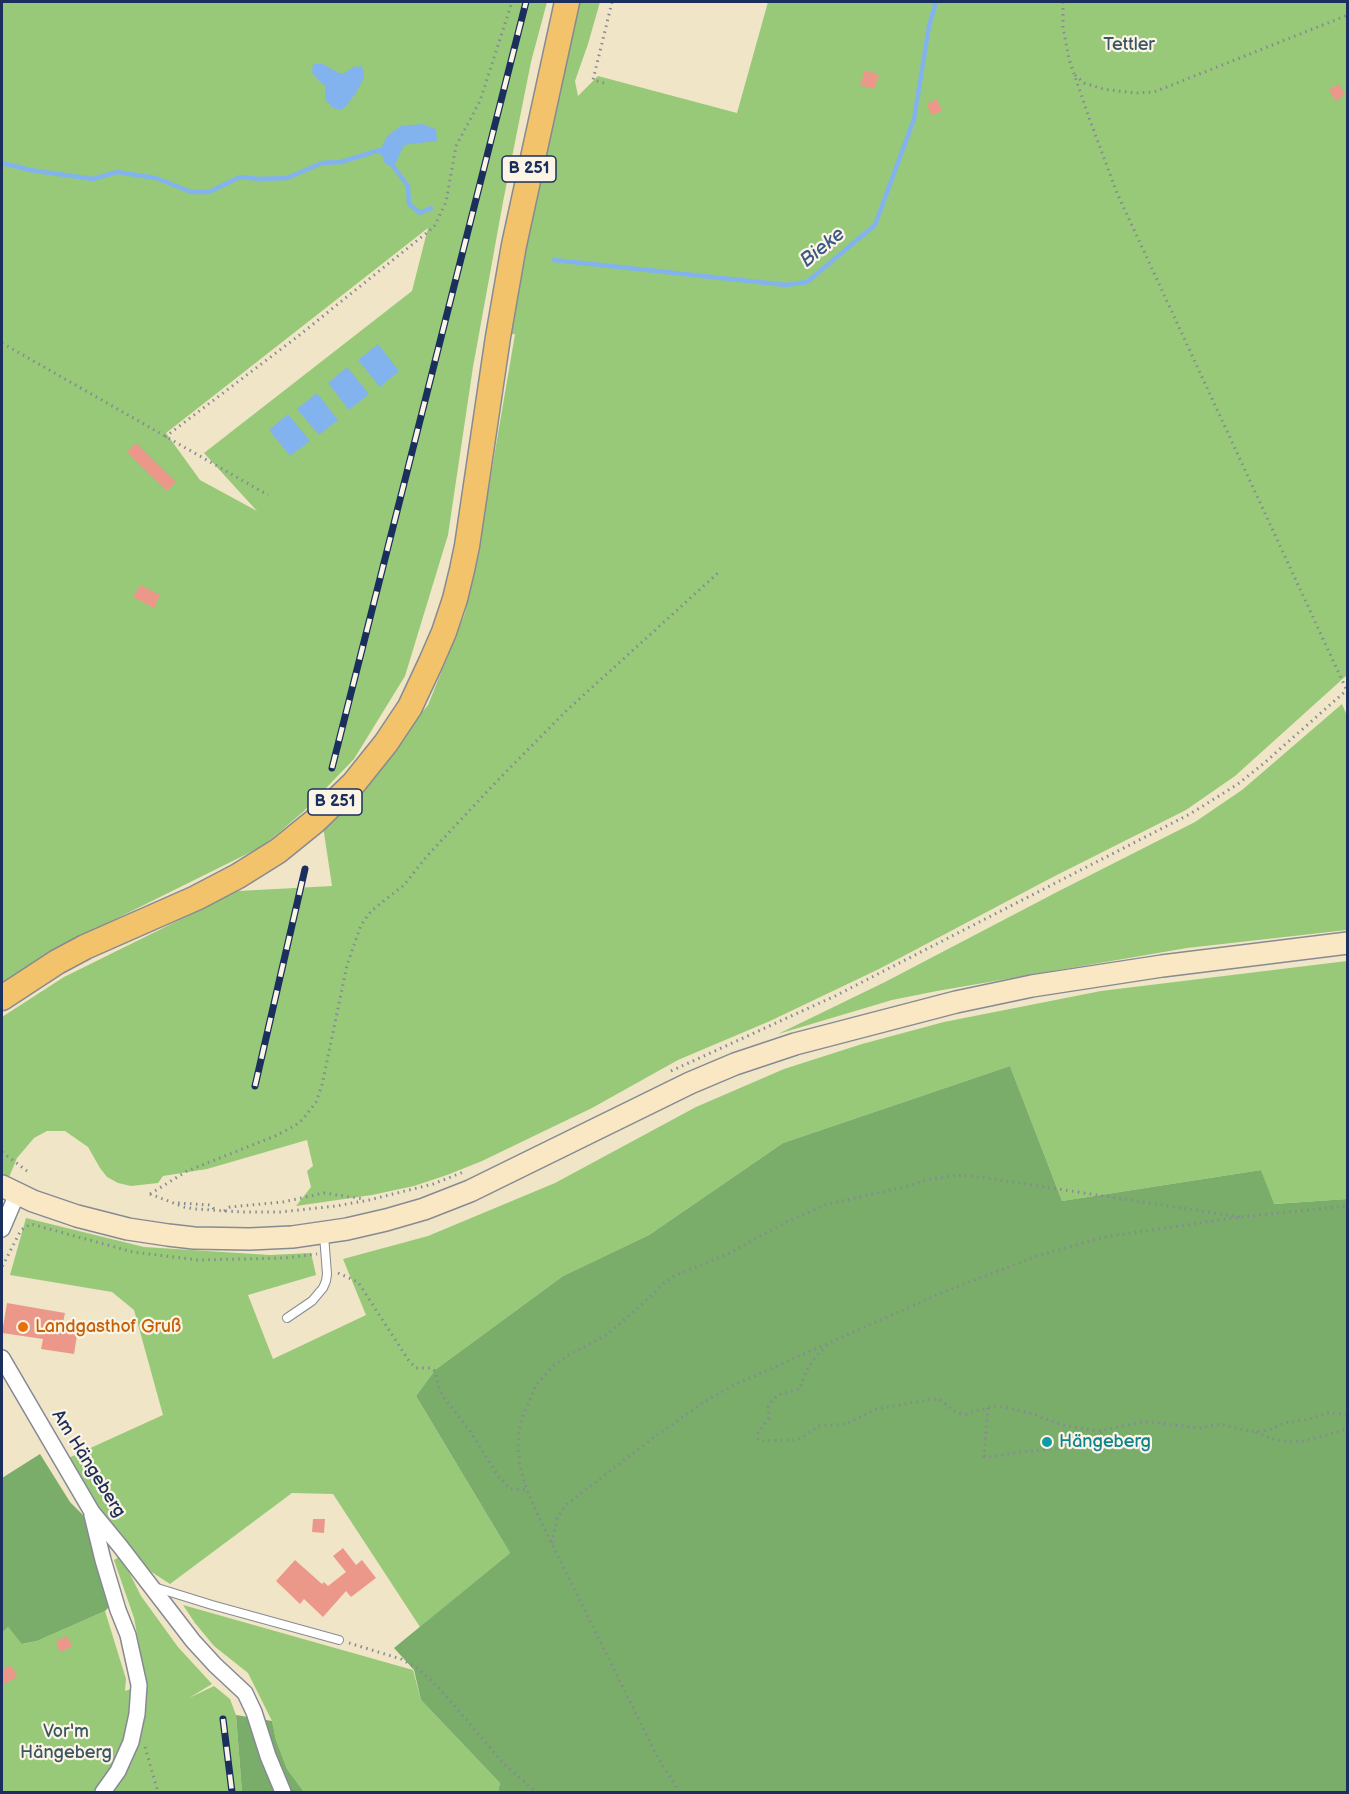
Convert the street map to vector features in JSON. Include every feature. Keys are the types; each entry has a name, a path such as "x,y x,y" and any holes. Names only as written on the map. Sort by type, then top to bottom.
{"main road":[{"name":"B 251","path":"2,998 75,952 196,898 278,851 315,821 354,783 386,743 410,707 444,632 465,554 514,245 567,2"},
{"path":"9,1190 53,1209 128,1229 194,1238 325,1243 386,1220 436,1205 534,1161 690,1083 766,1053 815,1038 956,1002 1032,986 1162,966 1347,943"}],"street":[{"path":"2,1229 9,1190"},
{"name":"Am Hängeberg","path":"2,1358 92,1512 193,1641 244,1693 254,1712 267,1756 283,1792"},
{"path":"92,1512 103,1560 128,1635 137,1673 138,1701 131,1742 123,1761 103,1792"}],"lane":[{"path":"287,1318 312,1300 322,1288 327,1274 325,1243"},
{"path":"150,1585 339,1641"}],"path":[{"path":"165,437 297,337 434,227 446,202 456,146 480,101 512,2"},
{"path":"604,83 593,80 612,2"},
{"path":"662,1075 835,996 1190,814 1238,784 1347,690 1117,193 1088,115 1064,40 1063,2"},
{"path":"1074,73 1084,82 1103,89 1135,93 1155,92 1347,15"},
{"path":"2,343 267,495"},
{"path":"470,1170 433,1184 369,1200 280,1212 215,1211 189,1208 150,1194 187,1171 286,1131 303,1119 316,1102 322,1085 350,954 361,926 371,911 404,885 427,856 566,711 719,572"},
{"path":"2,1152 27,1171"},
{"path":"680,1792 658,1758 527,1490 519,1458 519,1431 536,1385 553,1366 605,1336 674,1276 728,1254 786,1222 825,1205 908,1186 926,1179 958,1175 1240,1217"},
{"path":"224,1211 230,1207 282,1202 324,1192 369,1200"},
{"path":"552,1544 557,1518 567,1504 707,1400 736,1384 946,1291 1059,1248 1105,1237 1240,1217 1347,1206"},
{"path":"2,1266 21,1230 31,1224 133,1252 198,1260 285,1258 325,1243 330,1264 336,1272 358,1282 409,1361 416,1368 431,1368 435,1371 439,1388 445,1399 470,1431 500,1479 511,1489 527,1490"},
{"path":"830,1342 817,1354 806,1371 800,1389 778,1395 770,1403 769,1418 758,1433 758,1439 761,1441 794,1440 819,1426 846,1424 877,1409 939,1399 957,1413 966,1414 988,1408 1005,1407 1072,1428 1097,1431 1142,1422 1199,1428 1220,1424 1288,1443 1304,1442 1347,1429"},
{"path":"988,1408 984,1456 989,1457 1058,1448 1109,1430"},
{"path":"1254,1432 1269,1430 1284,1423 1310,1419 1327,1413 1347,1414"},
{"path":"339,1641 387,1654 418,1669 440,1689 504,1764 536,1792"},
{"path":"135,1726 147,1750 158,1792"}],"green space":[{"path":"2,2 547,2 531,62 503,202 473,367 448,535 405,676 354,759 303,812 263,846 49,952 2,984","holes":["428,228 412,291 204,453 257,511 200,480 166,433"]},
{"name":"Tettler","path":"574,2 600,2 575,81 578,96 598,76 737,113 768,2 1347,2 1347,675 1235,776 1186,810 879,969 770,1021 678,1060 592,1108 482,1161 447,1175 414,1186 372,1195 296,1206 311,1187 307,1171 313,1166 307,1140 207,1169 163,1176 158,1183 131,1186 107,1177 88,1147 65,1131 47,1131 34,1138 17,1158 2,1194 2,1017 64,977 238,891 332,886 323,826 396,745 428,705 465,613 515,334 504,335"},
{"path":"1342,704 1348,718 1347,930 1187,948 937,991 892,1000 778,1034 885,982 1195,822 1242,790"},
{"path":"1347,961 1347,1199 1273,1204 1261,1170 1062,1201 1010,1066 783,1143 649,1235 563,1276 435,1370 416,1396 510,1553 420,1627 333,1494 292,1493 170,1584 147,1569 97,1513 64,1460 163,1415 134,1310 112,1292 10,1275 26,1218 144,1247 270,1255 311,1253 316,1275 248,1295 273,1359 366,1315 343,1259 428,1236 555,1183 696,1107 784,1069 862,1044 944,1022 1101,991"},
{"path":"1010,1066 1062,1201 1261,1170 1274,1204 1347,1199 1347,1792 498,1792 500,1783 421,1700 414,1670 394,1648 510,1553 416,1396 435,1370 563,1276 649,1235 783,1143"},
{"path":"40,1454 70,1502 84,1516 110,1606 105,1611 37,1641 22,1644 8,1627 2,1633 2,1478"},
{"name":"Vor'm Hängeberg","path":"121,1556 141,1596 178,1647 212,1684 189,1698 214,1686 230,1699 236,1715 242,1792 2,1792 2,1633 8,1627 23,1644 37,1641 105,1611 126,1679 125,1691 131,1689 133,1700 146,1696 134,1618 114,1560"},
{"path":"183,1605 413,1670 421,1700 500,1783 498,1792 304,1792 287,1769 276,1740 272,1721 248,1673 214,1646"},
{"path":"236,1715 272,1721 276,1740 287,1769 304,1792 242,1792"}],"water":[{"path":"313,64 323,64 339,73 345,73 353,67 361,66 364,78 356,93 341,110 333,108 325,99 325,86 312,72"},
{"path":"422,124 436,129 437,141 404,145 394,167 385,164 380,150 388,135 401,126"},
{"path":"378,344 399,371 380,387 358,360"},
{"path":"347,367 369,394 349,410 328,383"},
{"path":"317,393 338,420 319,435 297,409"},
{"path":"288,414 310,441 290,456 269,430"}],"building":[{"path":"865,70 879,75 874,89 860,85"},
{"path":"1339,84 1345,95 1335,101 1329,89"},
{"path":"937,99 942,111 931,115 927,104"},
{"path":"136,443 176,482 167,491 127,452"},
{"path":"140,585 160,595 154,608 133,597"},
{"path":"7,1303 65,1313 62,1327 78,1329 74,1354 41,1349 43,1339 2,1333"},
{"path":"313,1519 325,1519 324,1533 312,1532"},
{"path":"343,1548 356,1565 362,1560 376,1578 351,1597 346,1591 323,1617 304,1599 300,1604 276,1581 295,1560 322,1584 324,1582 328,1586 346,1572 333,1556"},
{"path":"67,1636 72,1647 60,1652 56,1641"},
{"path":"11,1665 17,1677 2,1685 2,1670"}],"waterway":[{"name":"Bieke","path":"554,260 786,285 807,282 875,225 914,119 929,26 936,2"},
{"path":"2,163 30,170 93,179 117,172 156,178 191,192 209,192 240,177 287,178 322,163 341,162 380,150 382,153"},
{"path":"390,162 408,186 409,204 420,213 431,208"}],"railway":[{"path":"332,768 526,2"},
{"path":"255,1086 305,869"},
{"path":"223,1719 232,1792"}],"place":[{"name":"Landgasthof Gruß","path":"23,1327"},
{"name":"Hängeberg","path":"1047,1442"}]}
